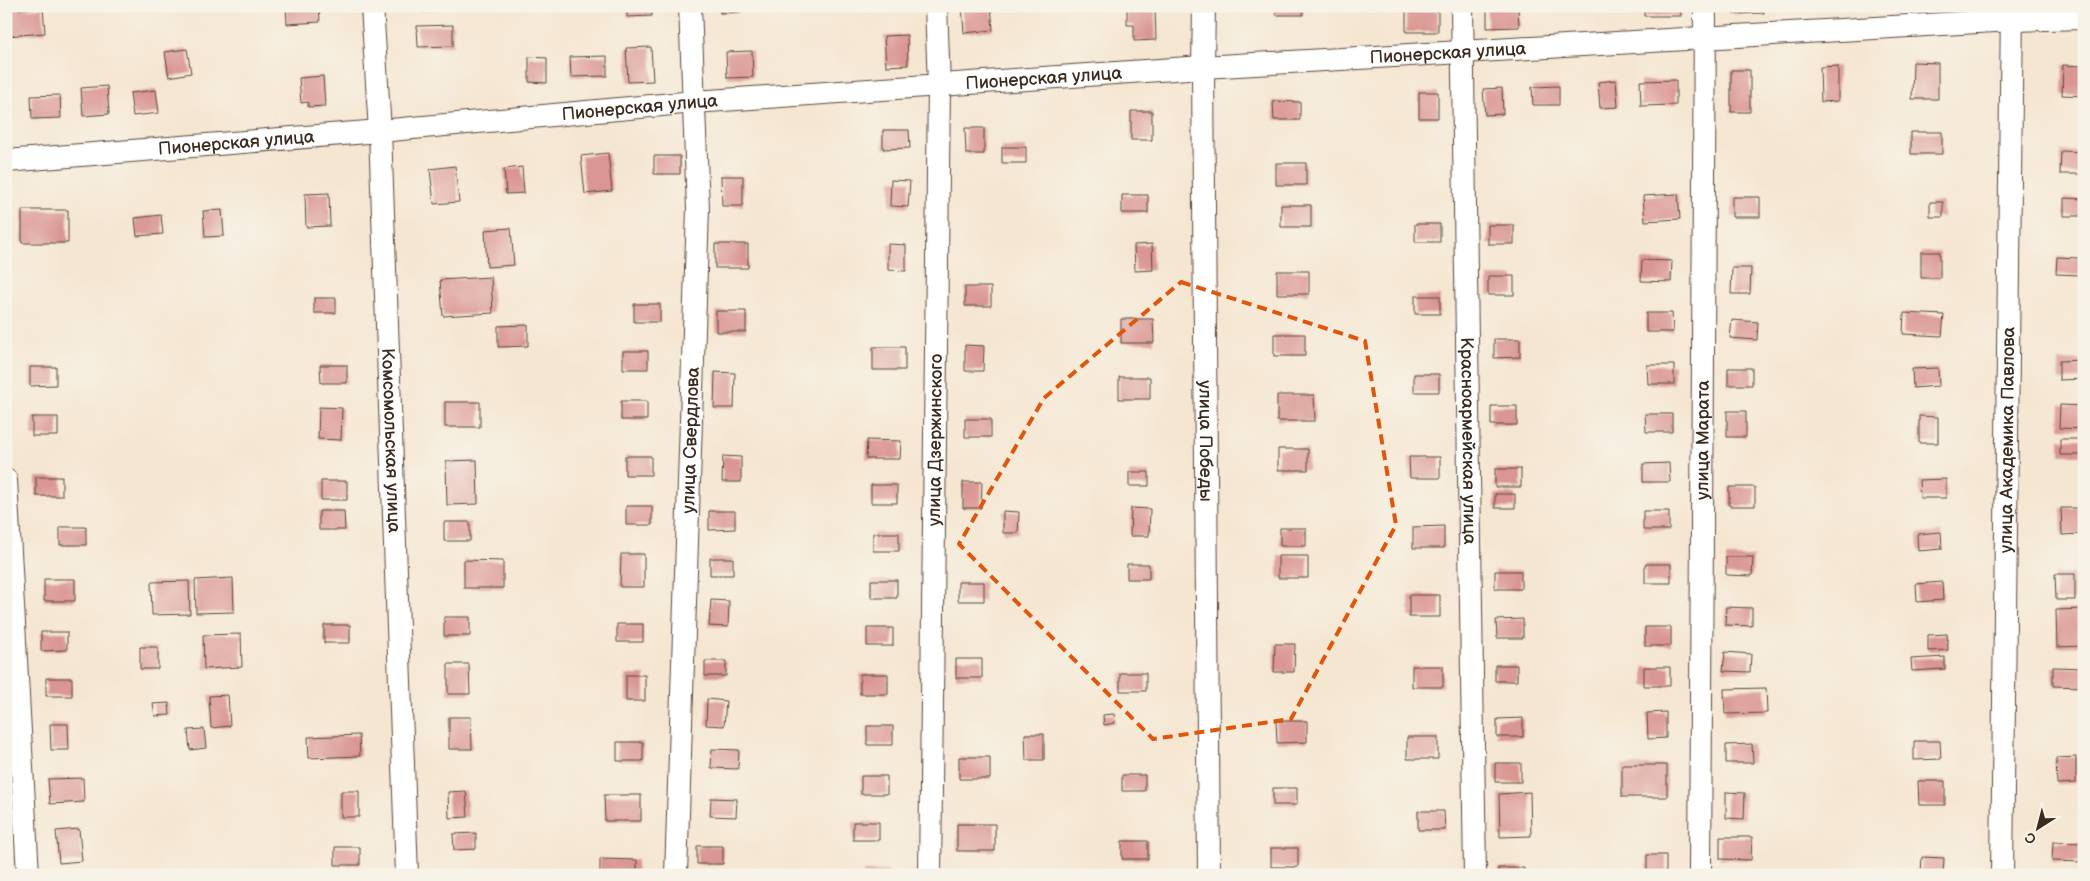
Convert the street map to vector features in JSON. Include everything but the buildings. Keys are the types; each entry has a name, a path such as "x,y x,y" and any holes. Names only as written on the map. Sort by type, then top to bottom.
{"street":[{"name":"Комсомольская улица","path":"372,6 380,131 407,875"},
{"name":"улица Свердлова","path":"676,875 698,209 690,6"},
{"name":"улица Дзержинского","path":"930,875 939,85 936,6"},
{"name":"улица Победы","path":"1204,6 1209,875"},
{"name":"Красноармейская улица","path":"1462,6 1475,875"},
{"name":"улица Марата","path":"1700,875 1705,6"},
{"name":"Пионерская улица","path":"6,161 380,131 694,102 939,85 1203,67 1705,38 2012,13 2084,18"},
{"name":"улица Академика Павлова","path":"2002,875 2012,13"},
{"path":"6,480 28,875"}],"highlighted area":[{"path":"1181,282 1365,341 1396,525 1291,719 1153,739 959,544 1044,398"}]}
